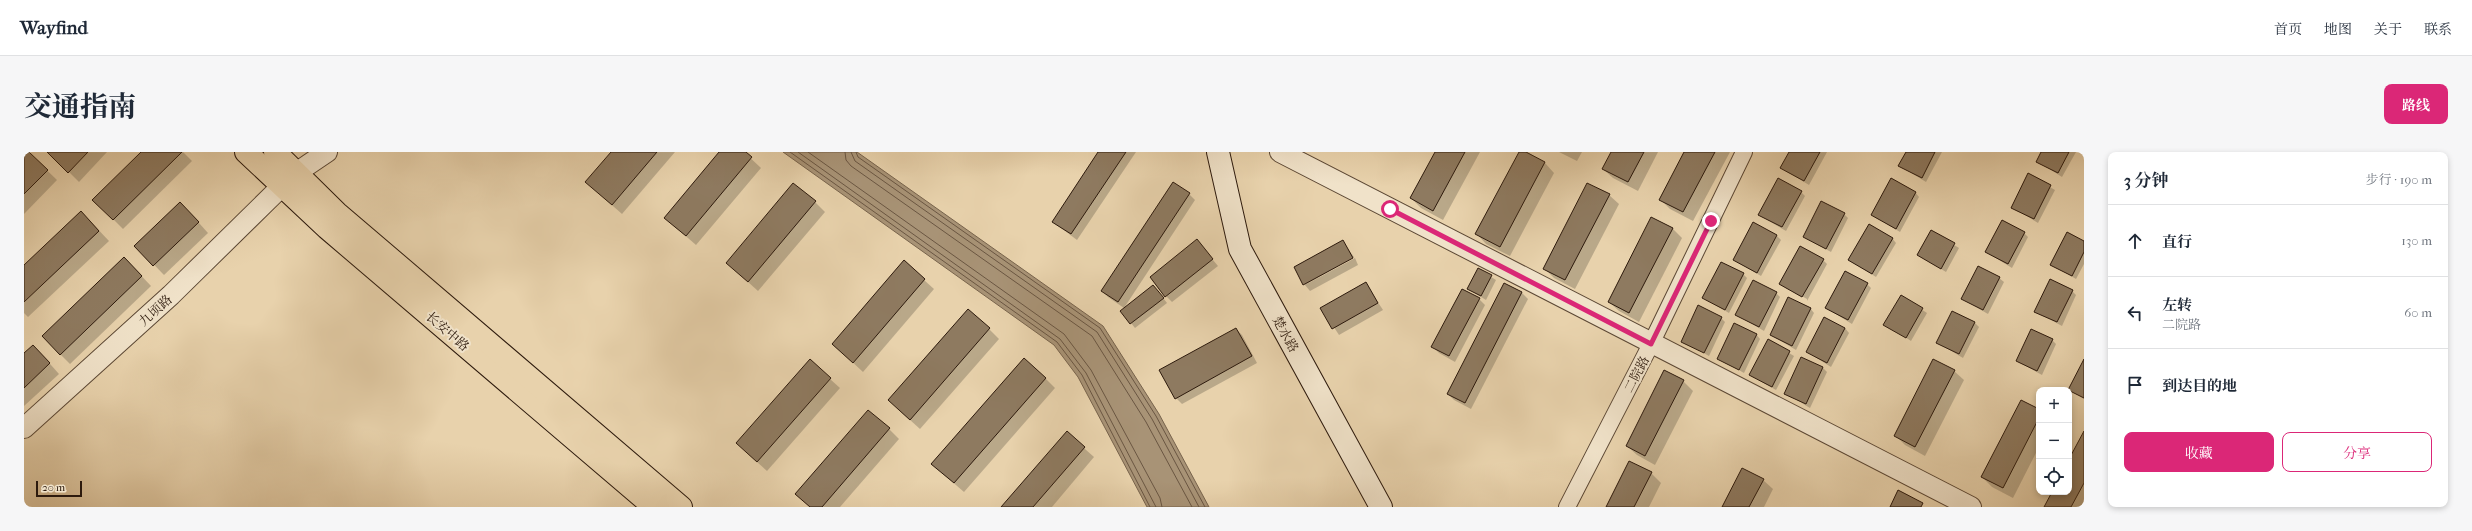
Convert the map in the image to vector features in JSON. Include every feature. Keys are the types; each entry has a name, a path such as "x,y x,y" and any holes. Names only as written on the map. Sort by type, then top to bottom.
{"main road":[{"name":"长安中路","path":"246,152 338,213 681,507"},
{"name":"长安中路","path":"275,152 289,180 654,507"},
{"name":"楚水路","path":"1218,152 1240,250 1381,507"}],"street":[{"name":"九顷路","path":"24,428 171,296 289,180 327,152"},
{"path":"1280,152 1651,344 1971,507"},
{"name":"二院路","path":"1567,507 1651,344 1744,152"}],"water":[{"path":"783,152 857,152 1103,326 1159,414 1209,507 1147,507 1078,377 1054,345"}],"building":[{"path":"29,152 48,170 24,194 24,154"},
{"path":"47,152 88,152 68,173"},
{"path":"141,152 182,152 113,220 92,200"},
{"path":"611,152 657,152 612,205 585,182"},
{"path":"719,152 746,152 752,157 686,236 664,218"},
{"path":"1098,152 1126,152 1071,234 1052,222"},
{"path":"1435,152 1465,152 1433,211 1410,198"},
{"path":"1519,152 1526,152 1545,162 1500,247 1475,234"},
{"path":"1611,152 1644,152 1628,182 1602,169"},
{"path":"1684,152 1715,152 1683,212 1659,200"},
{"path":"1789,152 1820,152 1804,181 1780,168"},
{"path":"1906,152 1935,152 1922,178 1898,166"},
{"path":"2041,152 2069,152 2058,173 2036,162"},
{"path":"2028,173 2051,185 2034,219 2011,208"},
{"path":"1778,178 1802,191 1782,227 1758,215"},
{"path":"1891,178 1916,192 1896,229 1871,215"},
{"path":"1173,182 1190,193 1118,302 1101,291"},
{"path":"793,183 816,201 748,282 726,263"},
{"path":"1587,183 1610,194 1565,280 1543,269"},
{"path":"1821,201 1845,213 1826,249 1803,237"},
{"path":"180,202 199,222 153,266 134,246"},
{"path":"81,211 99,231 24,302 24,265"},
{"path":"1651,217 1673,228 1629,313 1608,302"},
{"path":"2002,220 2025,232 2008,264 1985,252"},
{"path":"1753,222 1777,235 1757,273 1733,260"},
{"path":"1869,224 1893,238 1872,274 1848,260"},
{"path":"1931,230 1955,243 1941,269 1917,255"},
{"path":"2067,232 2084,241 2084,252 2072,276 2050,265"},
{"path":"1197,239 1213,259 1165,297 1150,277"},
{"path":"1343,240 1353,258 1303,285 1294,267"},
{"path":"1800,246 1824,259 1802,297 1779,284"},
{"path":"124,257 142,276 60,355 42,336"},
{"path":"904,260 925,279 853,363 832,344"},
{"path":"1721,262 1744,273 1725,310 1702,298"},
{"path":"1978,266 2000,277 1983,310 1961,299"},
{"path":"1478,268 1492,275 1481,296 1467,289"},
{"path":"1845,271 1868,283 1848,320 1825,308"},
{"path":"2050,279 2073,290 2057,322 2034,312"},
{"path":"1753,280 1777,292 1759,327 1735,315"},
{"path":"1366,282 1378,303 1332,329 1320,308"},
{"path":"1504,283 1522,292 1465,403 1447,394"},
{"path":"1153,285 1164,298 1130,324 1120,311"},
{"path":"1462,289 1480,298 1449,356 1431,347"},
{"path":"1901,295 1923,308 1906,338 1883,325"},
{"path":"1788,297 1811,308 1792,346 1770,335"},
{"path":"1698,305 1722,317 1704,353 1681,342"},
{"path":"968,309 990,328 910,420 888,400"},
{"path":"1952,311 1975,322 1959,354 1936,343"},
{"path":"1824,317 1845,328 1827,363 1806,352"},
{"path":"1734,323 1757,334 1739,370 1717,359"},
{"path":"1236,328 1252,356 1175,399 1159,370"},
{"path":"2031,329 2053,339 2037,371 2016,361"},
{"path":"1768,339 1790,351 1772,387 1749,375"},
{"path":"33,345 50,363 24,388 24,353"},
{"path":"1801,357 1823,367 1806,404 1784,394"},
{"path":"1024,358 1046,378 954,483 931,464"},
{"path":"810,359 831,378 757,462 736,443"},
{"path":"1933,359 1955,370 1915,447 1894,436"},
{"path":"2084,359 2084,398 2072,392 2072,387 2070,387"},
{"path":"1664,370 1684,380 1645,456 1626,446"},
{"path":"2021,400 2036,408 2036,424 2003,488 1981,477"},
{"path":"868,410 890,428 822,507 810,507 795,494"},
{"path":"1067,431 1085,447 1033,507 1001,507"},
{"path":"2084,431 2084,483 2071,507 2044,507 2050,495 2072,495 2072,453"},
{"path":"1629,461 1652,472 1634,507 1606,507"},
{"path":"1742,468 1764,479 1749,507 1722,507"},
{"path":"1898,490 1923,503 1921,507 1890,507"}],"route":[{"path":"1390,209 1651,344 1711,221"}]}
